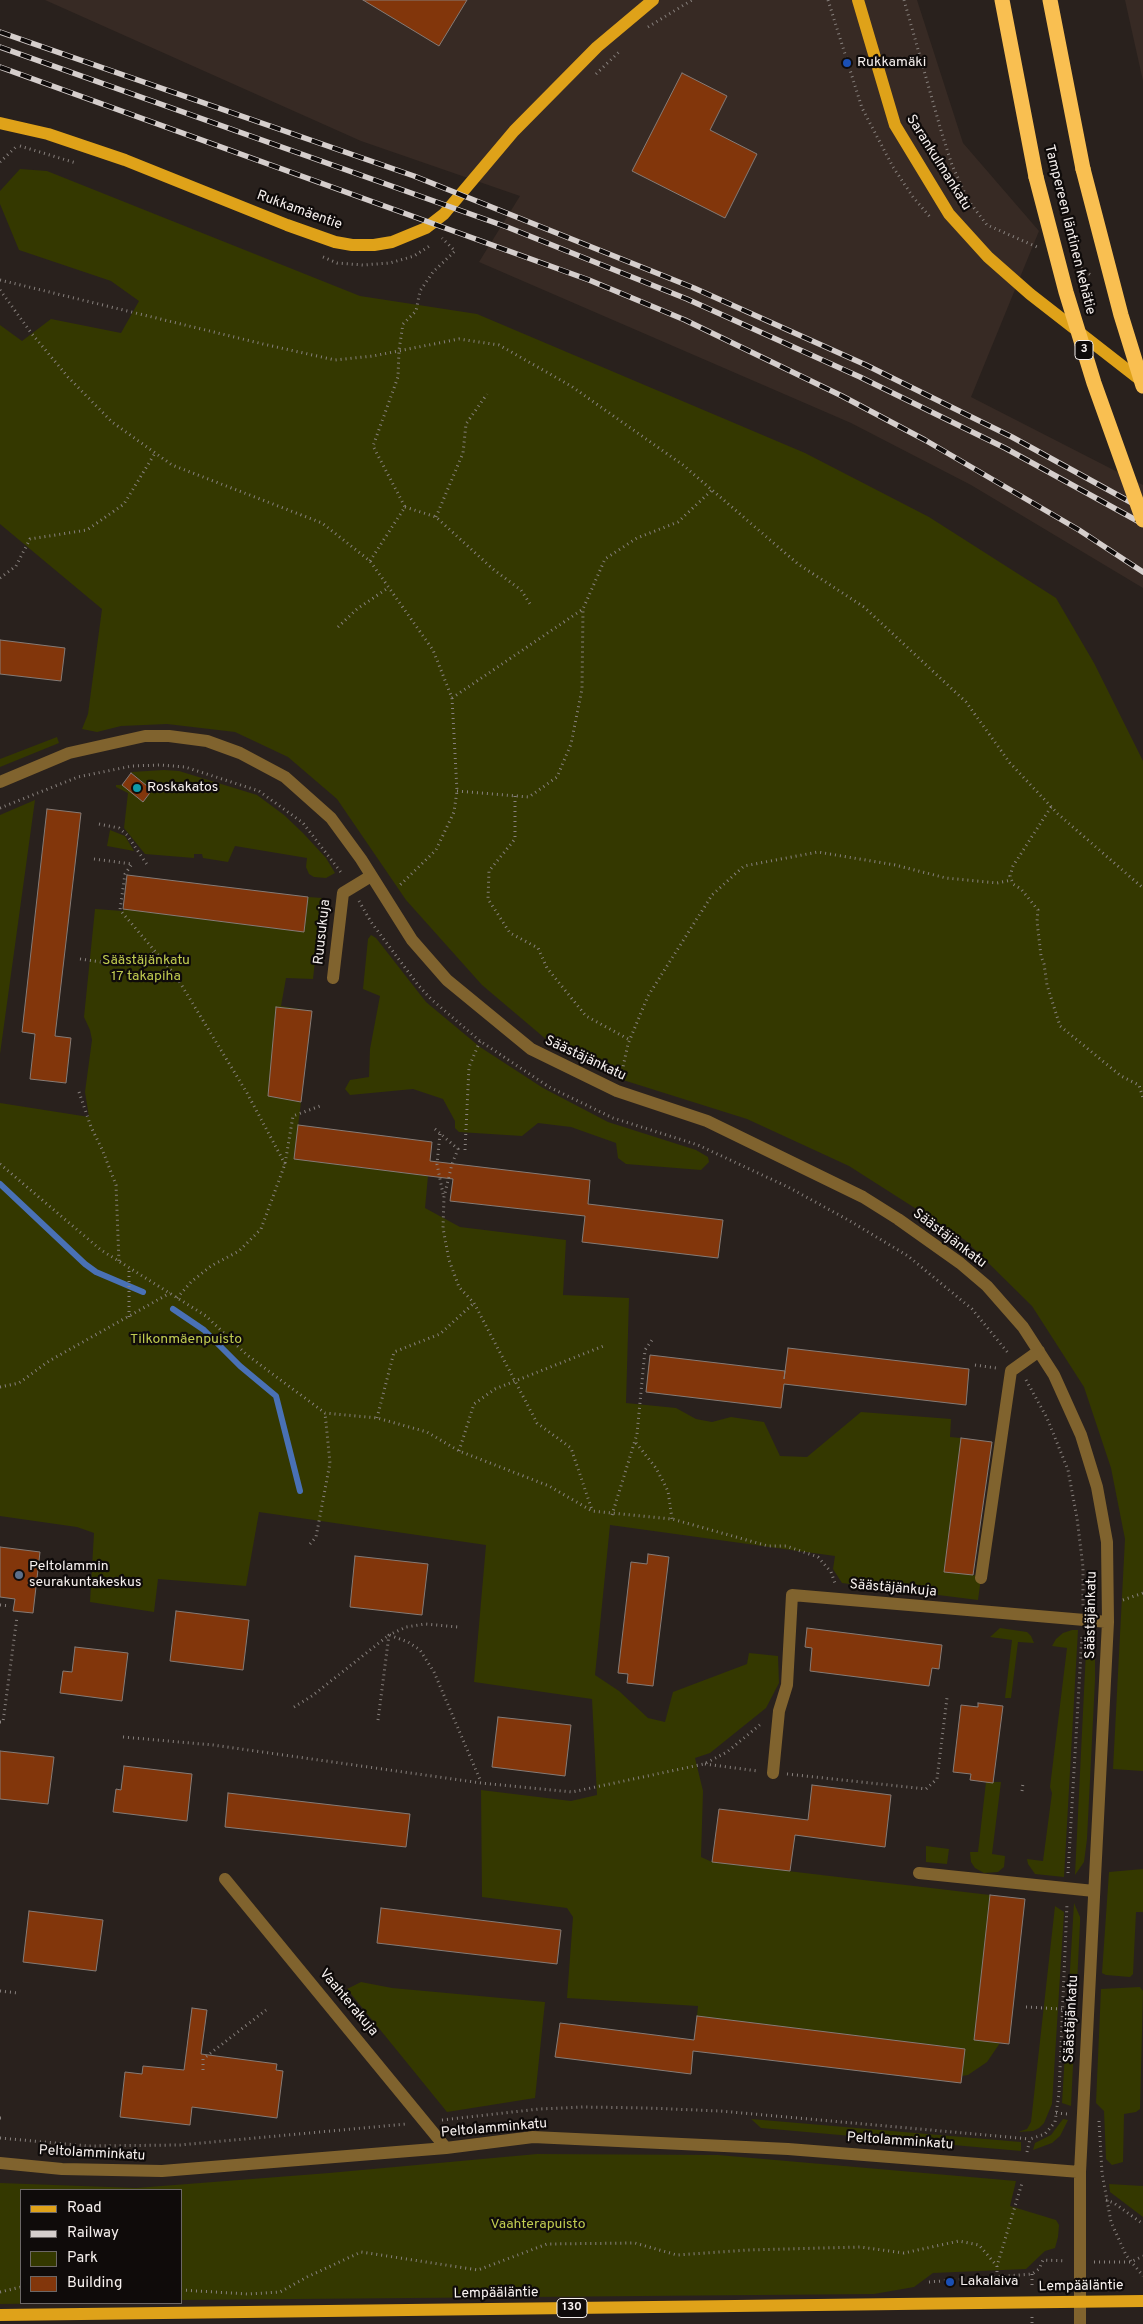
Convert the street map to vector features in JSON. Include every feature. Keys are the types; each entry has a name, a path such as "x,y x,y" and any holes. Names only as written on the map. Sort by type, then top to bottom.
{"highway":[{"name":"Tampereen läntinen kehätie","path":"1002,0 1036,177 1066,292 1094,384 1143,520"},
{"name":"Tampereen läntinen kehätie","path":"1050,0 1083,169 1121,315 1143,384"}],"main road":[{"name":"Rukkamäentie","path":"0,123 48,134 125,160 287,225 335,242 352,245 374,245 392,242 426,228 444,214 514,131 590,54 653,0"},
{"name":"Sarankulmankatu","path":"858,0 894,125 950,214 988,257 1030,294 1143,384"},
{"name":"Lempääläntie","path":"0,2315 1143,2301"}],"street":[{"name":"Säästäjänkatu","path":"0,782 69,753 124,739 169,736 207,740 240,753 285,777 331,818 412,940 447,980 531,1050 617,1091 707,1121 864,1197 938,1247 980,1280 1009,1309 1039,1351 1054,1375 1081,1435 1097,1487 1107,1542 1108,1622 1080,2172 1080,2324"},
{"name":"Ruusukuja","path":"333,978 342,893 371,876"},
{"path":"981,1578 1009,1368 1039,1351"},
{"name":"Säästäjänkuja","path":"779,1710 787,1685 792,1595 1083,1622 1108,1622"},
{"path":"773,1773 779,1710"},
{"path":"919,1873 1094,1890"},
{"name":"Vaahterakuja","path":"225,1879 446,2148"},
{"name":"Peltolamminkatu","path":"0,2163 62,2169 162,2171 446,2148 533,2137 788,2149 1025,2166 1080,2172"}],"path":[{"path":"644,30 692,0"},
{"path":"904,0 942,134 952,165 968,200 987,225 1039,248"},
{"path":"593,76 626,46"},
{"path":"0,162 18,145"},
{"path":"442,238 454,251 433,272 420,290 416,312 403,324 399,350 398,377 373,446 405,507 436,516 494,570 521,590 532,607"},
{"path":"1073,263 1095,279"},
{"path":"0,280 335,360 373,356 459,340 499,345 570,386 683,465 798,564 864,607 966,702 1010,763 1051,807 1143,888"},
{"path":"0,290 32,334 68,377 112,422 172,465 322,523 370,561 433,650 452,698 457,791 454,812 436,850 386,900 371,922"},
{"path":"436,516 463,453 466,424 487,394"},
{"path":"0,578 16,566 30,539 87,530 124,504 155,453"},
{"path":"457,791 529,797 557,777 571,744 582,689 584,609 605,559 637,538 678,522 712,490"},
{"path":"370,561 405,507"},
{"path":"338,627 357,609 388,588"},
{"path":"452,698 584,609"},
{"path":"0,808 78,777 132,766 161,765 185,768 259,791 303,823 340,870 371,922 431,999 480,1041 549,1087 613,1118 698,1145 788,1187 850,1221 908,1256 972,1309 998,1338 1009,1368 1047,1418 1068,1470 1077,1518 1083,1567 1083,1622 1059,2093 1054,2122 1045,2134 1030,2139 1018,2200 997,2266 997,2277"},
{"path":"515,796 515,839 489,871 488,899 510,933 538,948 547,968 586,1016 630,1040"},
{"path":"1051,807 1012,866 1013,884 1022,889 1038,910 1036,921 1041,956 1047,985 1060,1026 1121,1076 1139,1085 1143,1098"},
{"path":"99,824 119,828 127,834 148,866"},
{"path":"617,1091 630,1040 648,996 712,895 744,866 818,852 895,865 946,878 997,883 1012,880"},
{"path":"94,859 132,864 125,874 120,910 158,952 176,976 242,1085 284,1164"},
{"path":"80,959 124,965 158,952"},
{"path":"465,1150 469,1067 480,1041"},
{"path":"78,1092 116,1186 119,1262"},
{"path":"178,1298 191,1282 211,1266 239,1251 261,1229 284,1164 293,1116 320,1106"},
{"path":"435,1129 458,1149 452,1164 444,1197 443,1228 449,1260 459,1286 474,1304 536,1423 571,1448 592,1511"},
{"path":"440,1133 437,1164 444,1197"},
{"path":"0,1164 101,1250 206,1316 247,1355 325,1413 376,1418 427,1432 460,1451 549,1486 592,1511 672,1519 768,1546 786,1546 818,1557 831,1572 842,1599"},
{"path":"129,1317 130,1269"},
{"path":"0,1388 20,1383 49,1361 170,1293"},
{"path":"376,1418 394,1352 440,1334 474,1304"},
{"path":"612,1514 635,1442 645,1350 652,1340"},
{"path":"460,1451 474,1404 495,1389 606,1345"},
{"path":"975,1365 1009,1368"},
{"path":"310,1544 316,1537 330,1463 325,1413"},
{"path":"635,1442 656,1468 668,1491 672,1519"},
{"path":"0,1605 10,1606"},
{"path":"2,1722 17,1617"},
{"path":"294,1707 312,1696 389,1635 406,1627 425,1624 458,1626"},
{"path":"378,1720 389,1635"},
{"path":"389,1635 412,1644 428,1662 481,1782"},
{"path":"704,1764 926,1789 937,1779 947,1698"},
{"path":"123,1737 213,1746 481,1782 572,1792 704,1764 726,1752 779,1710"},
{"path":"1022,1791 1023,1783"},
{"path":"0,1991 18,1993"},
{"path":"1026,2007 1062,2009"},
{"path":"203,2070 203,2058 266,2010"},
{"path":"1143,2224 1134,2220 1114,2203 1106,2200 1119,2241 1131,2262 1143,2276"},
{"path":"182,2290 248,2294 280,2292 307,2276 361,2252 478,2270 547,2244 636,2243 677,2255 748,2250 860,2247 904,2253 959,2241 979,2245 997,2266"},
{"path":"929,2282 1032,2274"},
{"path":"0,2292 20,2287"}],"shaded area":[{"path":"45,0 917,0 963,143 1039,231 971,397 1143,485 1143,588 971,485 851,423 479,262 520,196 361,141"},
{"path":"1125,0 1143,0 1143,81"}],"green space":[{"path":"20,169 47,171 360,296 477,314 805,453 929,517 1056,598 1094,663 1143,761 1143,1771 1113,1769 1125,1539 1111,1468 1084,1387 1032,1306 965,1240 849,1166 747,1119 623,1080 554,1046 482,985 406,900 337,799 288,757 235,732 167,724 121,726 97,732 82,729 88,714 102,609 0,524 0,325 22,341 51,319 121,333 139,301 111,281 19,250 0,204 0,191"},
{"path":"57,737 59,743 0,767 0,759"},
{"path":"179,771 257,795 284,815 303,833 326,858 335,873 326,878 314,877 309,874 306,867 307,858 235,846 228,862 203,858 202,854 194,854 194,858 145,854 124,828 128,793 116,787 116,785 122,785 143,802 152,790 131,772"},
{"path":"35,800 0,1054 0,815"},
{"path":"110,830 125,836 134,851 107,846"},
{"name":"Tilkonmäenpuisto","path":"308,897 322,898 313,979 286,978 281,1006 312,1011 277,1007 268,1096 301,1102 294,1159 428,1176 425,1208 460,1227 566,1240 563,1295 629,1298 626,1403 676,1408 696,1419 712,1422 731,1417 764,1422 780,1456 807,1457 861,1412 951,1419 950,1437 961,1438 944,1571 979,1576 981,1578 978,1600 842,1583 833,1569 835,1556 610,1525 595,1675 619,1691 648,1718 665,1722 673,1692 747,1664 749,1653 778,1656 779,1683 766,1708 710,1753 695,1758 703,1791 701,1857 712,1862 990,1895 974,2040 1000,2043 987,2062 968,2075 962,2076 965,2049 697,2016 698,2006 567,1998 573,1917 567,1908 482,1897 481,1790 571,1801 597,1795 592,1699 474,1682 486,1545 259,1512 246,1586 158,1579 154,1612 90,1602 94,1533 77,1527 0,1516 0,1103 89,1117 85,1092 92,1040 84,1017 95,909 123,911 123,909 304,932"},
{"path":"371,935 376,938 426,1002 480,1047 543,1088 608,1122 696,1150 708,1157 709,1162 701,1170 626,1164 618,1158 616,1143 571,1127 538,1123 522,1136 459,1132 455,1128 455,1121 443,1099 413,1089 350,1095 345,1089 350,1080 369,1077 370,1049 380,996 363,989 368,939"},
{"path":"1000,1628 1027,1632 1034,1643 1018,1642 1011,1698 1005,1698 1012,1640 990,1637"},
{"path":"1078,1630 1064,1877 1035,1874 1027,1859 1043,1861 1052,1793 1050,1787 1067,1648 1052,1646 1063,1633"},
{"path":"1087,1630 1091,1633 1095,1649 1095,1680 1087,1839 1084,1862 1075,1875"},
{"path":"986,1782 1001,1782 992,1854 1005,1856 1004,1867 998,1872 984,1873 975,1868 971,1862 970,1852 978,1852"},
{"path":"926,1846 949,1849 947,1864 926,1862"},
{"path":"1143,1869 1143,1912 1136,1912 1133,1974 1130,1977 1106,1975 1102,1973 1109,1872"},
{"path":"1074,1903 1080,1917 1080,1923 1071,2106 1062,2103"},
{"path":"1055,1906 1064,1912 1052,2104 1044,2123 1039,2128 1033,2131 1018,2132 1027,2129 1031,2122"},
{"path":"361,1982 392,1988 545,2002 535,2098 447,2112 347,1989"},
{"path":"1140,1987 1143,1991 1140,2109 1136,2112 1124,2114 1123,2162 1112,2165 1106,2159 1104,2111 1096,2103 1101,1989"},
{"path":"751,2119 1021,2142 1021,2151 761,2128"},
{"path":"1063,2119 1068,2120 1060,2136 1052,2143 1033,2150 1035,2143 1051,2135"},
{"name":"Vaahterapuisto","path":"537,2154 718,2155 1016,2181 1010,2206 1056,2220 1059,2225 1055,2248 1045,2251 1026,2269 933,2273 914,2287 874,2294 182,2300 182,2189 20,2189 20,2304 0,2304 0,2183 136,2188"},
{"path":"1109,2184 1143,2186 1143,2217 1110,2192"}],"building":[{"path":"363,0 467,0 439,46"},
{"path":"682,73 727,96 710,130 757,154 725,218 632,171"},
{"path":"0,640 65,648 61,681 0,674"},
{"name":"Roskakatos","path":"131,773 152,790 143,802 122,785"},
{"path":"47,809 81,813 55,1036 71,1038 66,1083 30,1079 35,1034 22,1032"},
{"path":"127,875 308,897 304,932 123,909"},
{"path":"276,1007 312,1011 301,1102 268,1096"},
{"path":"298,1125 432,1142 430,1161 590,1180 588,1204 723,1220 718,1258 582,1242 585,1216 450,1201 453,1179 294,1159"},
{"path":"788,1348 969,1369 966,1405 784,1384 781,1408 646,1392 650,1355 785,1371 784,1379"},
{"path":"961,1438 992,1442 973,1575 944,1572"},
{"name":"Peltolammin seurakuntakeskus","path":"0,1547 40,1552 33,1613 13,1611 15,1599 0,1597"},
{"path":"648,1554 669,1557 653,1686 627,1683 628,1674 618,1673 631,1562 647,1564"},
{"path":"355,1556 428,1564 422,1615 350,1607"},
{"path":"176,1611 249,1620 243,1670 170,1661"},
{"path":"807,1628 942,1645 939,1669 932,1668 929,1686 810,1671 812,1648 805,1647"},
{"path":"75,1647 128,1653 122,1701 60,1693 63,1671 72,1672"},
{"path":"978,1703 1003,1706 993,1783 970,1780 971,1774 953,1772 961,1705 978,1707"},
{"path":"498,1717 571,1725 565,1776 492,1767"},
{"path":"0,1751 54,1757 48,1804 0,1799"},
{"path":"124,1766 192,1774 187,1821 113,1812 116,1789 121,1790"},
{"path":"812,1785 891,1795 885,1847 795,1835 790,1871 712,1862 719,1809 808,1820"},
{"path":"228,1793 410,1814 406,1847 225,1827"},
{"path":"990,1895 1025,1899 1009,2044 974,2040"},
{"path":"381,1908 561,1930 557,1964 377,1943"},
{"path":"29,1911 103,1920 96,1971 23,1962"},
{"path":"192,2008 207,2010 201,2054 277,2064 276,2070 283,2071 277,2118 192,2107 190,2125 120,2117 125,2072 142,2074 143,2066 184,2070"},
{"path":"697,2016 965,2049 961,2083 693,2051 691,2074 555,2057 560,2023 694,2040"}],"waterway":[{"path":"0,1184 85,1264 96,1272 143,1292"},
{"path":"173,1309 204,1330 240,1366 276,1396 300,1491"}],"railway":[{"path":"0,32 414,176 694,288 866,365 1012,437 1143,509"},
{"path":"0,47 507,227 687,299 860,377 1005,448 1143,524"},
{"path":"0,67 589,280 685,320 842,396 925,440 1079,530 1143,572"}],"place":[{"name":"Rukkamäki","path":"847,63"},
{"name":"Roskakatos","path":"137,788"},
{"name":"Peltolammin seurakuntakeskus","path":"19,1575"},
{"name":"Lakalaiva","path":"950,2282"}],"park label":[{"name":"Säästäjänkatu 17 takapiha","path":"146,970"}]}
